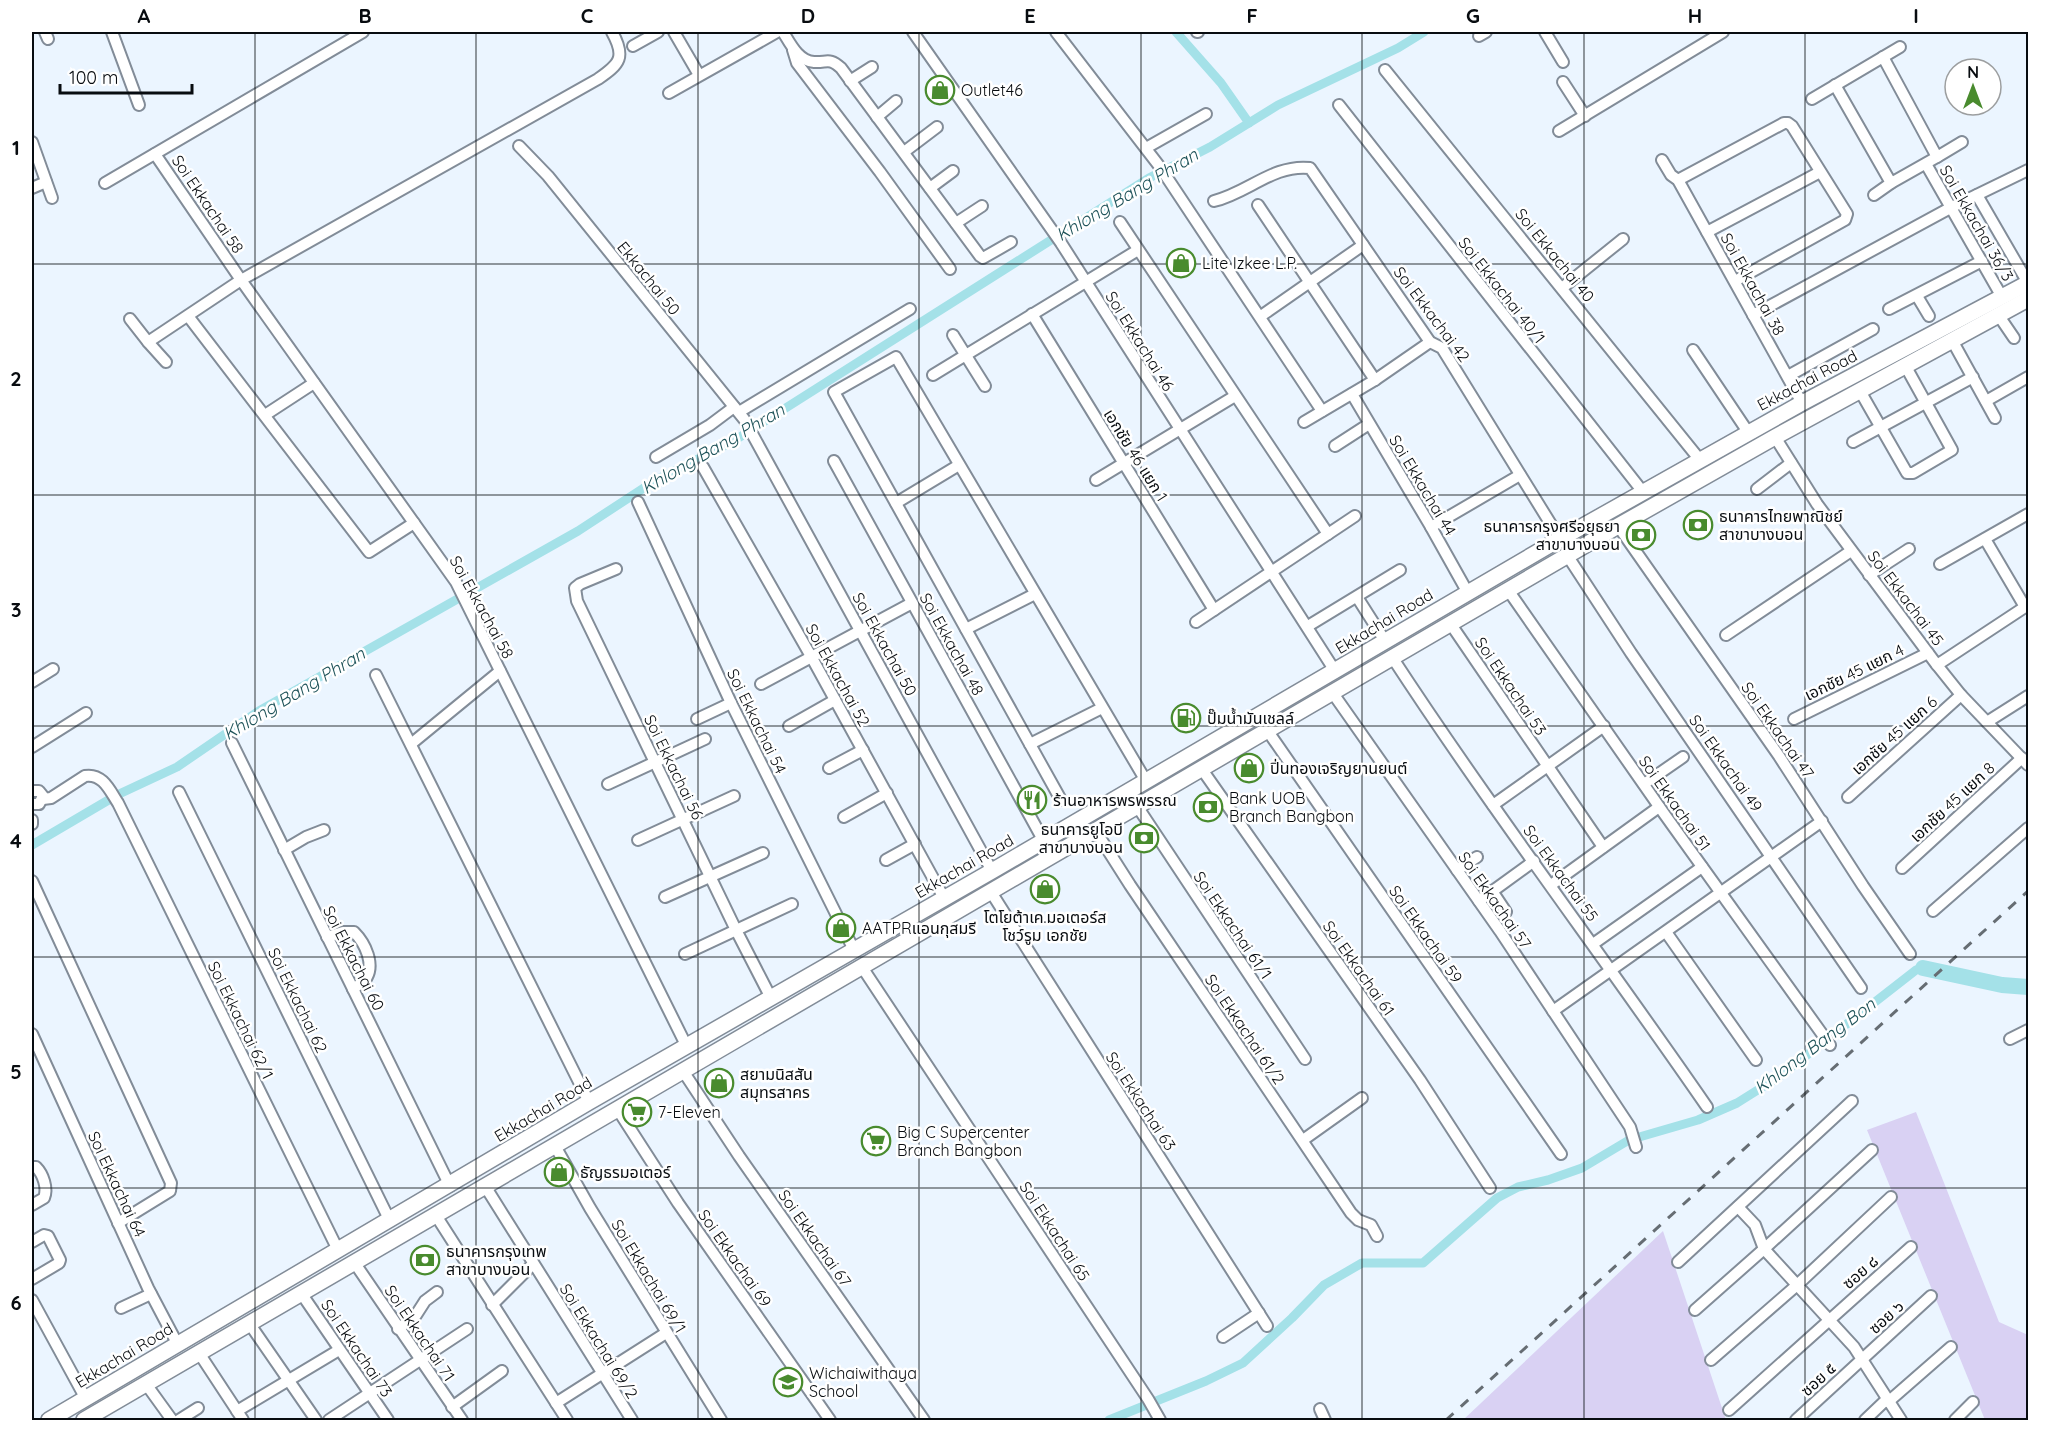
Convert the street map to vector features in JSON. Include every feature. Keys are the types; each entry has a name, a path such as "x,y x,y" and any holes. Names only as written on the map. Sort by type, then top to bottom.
{"main road":[{"name":"Ekkachai Road","path":"49,1420 450,1186 589,1102 992,871 1560,539 1748,432 2028,283"},
{"name":"Ekkachai Road","path":"89,1419 146,1383 435,1214 618,1110 1567,555 1775,437 1953,342 2028,299"},
{"path":"1914,344 1922,358"},
{"path":"1468,593 1477,608"},
{"path":"211,1325 220,1340"}],"street":[{"path":"112,32 139,105"},
{"path":"105,183 363,32"},
{"path":"148,342 241,279 615,68 619,58 618,42 612,32"},
{"path":"633,46 658,32"},
{"path":"674,32 699,75"},
{"path":"669,93 777,32"},
{"path":"783,32 797,63 950,269"},
{"name":"Soi Ekkachai 46","path":"913,32 1061,243 1335,671"},
{"path":"1056,32 1161,169 1261,316 1322,411"},
{"path":"1545,32 1563,62"},
{"path":"1559,131 1723,32"},
{"path":"1812,99 1900,47"},
{"path":"793,50 813,62 828,60 834,62 983,258 1011,242"},
{"path":"1883,57 1937,156"},
{"path":"850,81 872,67"},
{"name":"Soi Ekkachai 40","path":"1385,70 1700,460"},
{"path":"1563,82 1585,116"},
{"path":"1835,85 1891,183"},
{"path":"877,117 896,101"},
{"name":"Soi Ekkachai 40/1","path":"1339,105 1642,492"},
{"path":"1146,148 1206,114"},
{"path":"1678,180 1784,123 1788,123 1847,214 1845,220 1735,281"},
{"path":"904,152 938,127"},
{"path":"32,142 52,198"},
{"path":"1874,195 1962,142"},
{"name":"Ekkachai 50","path":"519,146 548,176 739,413 751,432"},
{"name":"Soi Ekkachai 58","path":"155,154 456,582 687,1047"},
{"name":"Soi Ekkachai 38","path":"1662,160 1671,175 1678,180 1802,403"},
{"name":"Soi Ekkachai 36/3","path":"1926,164 2002,297"},
{"name":"Soi Ekkachai 42","path":"1214,201 1234,196 1270,174 1297,166 1310,168 1430,342 1442,348 1560,539"},
{"path":"1753,315 1952,207 2028,170"},
{"path":"930,188 953,171"},
{"path":"1707,232 1820,171"},
{"path":"32,188 46,182"},
{"path":"1977,195 2028,283"},
{"path":"1258,205 1375,380"},
{"path":"956,223 982,206"},
{"path":"1120,222 1328,534"},
{"path":"1562,288 1623,240"},
{"path":"1261,316 1363,245"},
{"path":"933,375 1138,250"},
{"path":"1889,309 1982,261"},
{"path":"1917,296 1929,316"},
{"path":"656,457 711,425 739,413 910,309"},
{"name":"เอกชัย 46 แยก 1","path":"1032,314 1214,610"},
{"path":"188,316 369,552 414,523"},
{"path":"1999,316 2014,338"},
{"path":"130,319 166,362"},
{"path":"1788,376 1873,329"},
{"path":"953,334 986,386"},
{"path":"1304,422 1375,380 1430,342"},
{"path":"1953,342 1995,418"},
{"path":"1693,350 1748,432"},
{"path":"1061,800 834,392 896,357 1146,781"},
{"path":"1860,391 1909,474 1952,450 1906,367"},
{"path":"1853,442 1973,377"},
{"path":"1986,401 2028,377"},
{"path":"265,415 314,382"},
{"name":"Soi Ekkachai 44","path":"1352,394 1468,593"},
{"path":"1096,480 1235,396"},
{"path":"1335,446 1370,424"},
{"name":"Soi Ekkachai 50","path":"751,432 992,871"},
{"name":"Soi Ekkachai 45","path":"1775,437 1851,550 1937,665 1961,695 2025,762"},
{"name":"Soi Ekkachai 48","path":"834,461 1052,856"},
{"path":"1757,489 1791,463"},
{"path":"896,503 959,465"},
{"name":"Soi Ekkachai 52","path":"703,467 812,658 944,898"},
{"path":"1431,527 1520,475"},
{"name":"Soi Ekkachai 54","path":"638,502 731,703 854,951"},
{"path":"1940,564 2028,514"},
{"path":"1196,622 1355,516"},
{"name":"Soi Ekkachai 47","path":"1618,526 1822,821 1910,954"},
{"path":"1937,665 2027,606 1985,539"},
{"path":"1869,575 1909,549"},
{"path":"1726,635 1851,550"},
{"name":"Soi Ekkachai 49","path":"1567,555 1631,653 1862,988"},
{"name":"Soi Ekkachai 56","path":"616,569 580,584 575,588 575,594 654,762 771,998"},
{"path":"1308,626 1400,570"},
{"name":"Soi Ekkachai 51","path":"1508,590 1659,807 1830,1045"},
{"path":"966,629 1035,594"},
{"path":"1358,597 1385,641"},
{"path":"761,684 912,603"},
{"name":"Soi Ekkachai 53","path":"1450,623 1603,847"},
{"name":"เอกชัย 45 แยก 4","path":"1794,719 1928,653"},
{"name":"Soi Ekkachai 55","path":"1392,657 1434,722 1707,1107"},
{"path":"32,682 53,669"},
{"path":"411,744 500,671"},
{"path":"376,675 589,1102"},
{"name":"Soi Ekkachai 57","path":"1332,692 1479,901 1553,1011 1630,1127 1636,1147"},
{"name":"เอกชัย 45 แยก 6","path":"1848,797 1961,695"},
{"path":"1987,722 2028,696"},
{"path":"789,726 835,700"},
{"path":"697,719 731,703"},
{"path":"1030,744 1102,708"},
{"path":"32,747 86,713"},
{"path":"1493,805 1604,726"},
{"name":"Soi Ekkachai 59","path":"1267,730 1561,1154"},
{"path":"608,784 705,739"},
{"name":"Soi Ekkachai 60","path":"232,742 450,1186"},
{"path":"829,768 863,750"},
{"path":"1644,784 1683,758"},
{"name":"เอกชัย 45 แยก 8","path":"1902,868 2025,762"},
{"name":"Soi Ekkachai 61","path":"1201,768 1420,1080 1490,1188"},
{"name":"Soi Ekkachai 62/1","path":"35,804 51,798 85,776 96,776 103,781 118,804 338,1250"},
{"path":"32,791 39,791 35,804"},
{"name":"Soi Ekkachai 62","path":"179,792 390,1221"},
{"path":"844,817 887,793"},
{"path":"638,840 734,796"},
{"name":"Soi Ekkachai 61/1","path":"1137,806 1305,1059"},
{"path":"1551,885 1659,807"},
{"path":"1553,1011 1822,821"},
{"path":"1933,911 2028,828"},
{"path":"284,850 324,830"},
{"name":"Soi Ekkachai 61/2","path":"1095,830 1351,1213 1358,1220 1371,1225 1377,1236"},
{"path":"886,860 915,844"},
{"path":"665,897 763,853"},
{"path":"1457,870 1477,857"},
{"path":"1479,901 1534,861"},
{"path":"1593,944 1702,867"},
{"path":"33,889 171,1183 170,1191 118,1223"},
{"path":"1492,891 1506,912"},
{"name":"Soi Ekkachai 63","path":"992,892 1267,1326"},
{"path":"686,954 792,904"},
{"path":"327,937 343,932 354,932 360,938 369,961 369,972 365,980 353,989"},
{"path":"1666,932 1756,1059"},
{"name":"Soi Ekkachai 65","path":"862,967 1005,1180 1158,1417"},
{"path":"2010,1039 2028,1030"},
{"name":"Soi Ekkachai 64","path":"32,1034 151,1294 177,1345"},
{"name":"Soi Ekkachai 67","path":"683,1071 739,1156 924,1420"},
{"path":"1303,1140 1362,1098"},
{"path":"1678,1262 1852,1101"},
{"name":"Soi Ekkachai 69","path":"618,1110 678,1203 830,1420"},
{"name":"Soi Ekkachai 69/1","path":"555,1146 666,1333 721,1420"},
{"path":"1695,1310 1872,1150"},
{"path":"32,1167 36,1167 39,1171 46,1189 44,1198 32,1205"},
{"name":"Soi Ekkachai 69/2","path":"485,1186 632,1420"},
{"path":"1712,1360 1796,1286 1891,1197"},
{"path":"1738,1206 1755,1225 1764,1249 1854,1347 1901,1420"},
{"path":"435,1214 567,1420"},
{"path":"32,1242 46,1234 60,1260 59,1263 32,1279"},
{"name":"ซอย ๘","path":"1729,1410 1911,1247"},
{"name":"Soi Ekkachai 71","path":"354,1262 462,1420"},
{"path":"492,1305 533,1264"},
{"path":"398,1329 416,1315 425,1301 437,1292"},
{"name":"Soi Ekkachai 73","path":"301,1293 388,1420"},
{"path":"121,1308 151,1294"},
{"name":"ซอย ๖","path":"1861,1360 1931,1296"},
{"path":"32,1300 86,1399"},
{"path":"1223,1337 1259,1313"},
{"path":"249,1323 316,1420"},
{"path":"329,1420 466,1329"},
{"path":"556,1403 666,1333"},
{"path":"1865,1420 1951,1347"},
{"path":"199,1353 240,1416 289,1380 339,1350"},
{"name":"ซอย ๕","path":"1796,1420 1861,1360"},
{"path":"452,1407 502,1371"},
{"path":"146,1383 172,1420"},
{"path":"1954,1420 1973,1402"},
{"path":"179,1420 198,1408"},
{"path":"1320,1409 1325,1420"}],"shaded area":[{"path":"1916,1112 1999,1322 2028,1335 2028,1420 1985,1420 1867,1130"},
{"path":"1663,1231 1726,1420 1463,1420"}],"waterway":[{"path":"1176,32 1221,83 1249,123"},
{"name":"Khlong Bang Phran","path":"32,845 117,795 177,767 259,711 578,531 656,480 732,442 1149,178 1210,147 1278,105 1398,48 1424,32"},
{"name":"Khlong Bang Bon","path":"1109,1420 1206,1381 1243,1363 1324,1285 1362,1263 1423,1263 1497,1198 1518,1187 1548,1180 1582,1168 1629,1140 1698,1120 1737,1103 1780,1076 1916,970 1923,968"},
{"name":"Khlong Bang Bon","path":"1923,968 2002,985 2028,987"}],"railway":[{"path":"1446,1420 2028,891"}],"place":[{"name":"Outlet46","path":"940,90"},
{"name":"Lite Izkee L.P.","path":"1181,263"},
{"name":"ธนาคารไทยพาณิชย์ สาขาบางบอน","path":"1698,525"},
{"name":"ธนาคารกรุงศรีอยุธยา สาขาบางบอน","path":"1641,535"},
{"name":"ปั๊มน้ำมันเชลล์","path":"1186,718"},
{"name":"ปิ่นทองเจริญยานยนต์","path":"1249,768"},
{"name":"ร้านอาหารพรพรรณ","path":"1032,800"},
{"name":"Bank UOB Branch Bangbon","path":"1208,807"},
{"name":"ธนาคารยูโอบี สาขาบางบอน","path":"1144,838"},
{"name":"โตโยต้าเค.มอเตอร์ส โชว์รูม เอกชัย","path":"1045,889"},
{"name":"AATPRแอนกุสมรี","path":"841,928"},
{"name":"สยามนิสสัน สมุทรสาคร","path":"719,1083"},
{"name":"7-Eleven","path":"637,1112"},
{"name":"Big C Supercenter Branch Bangbon","path":"876,1141"},
{"name":"ธัญธรมอเตอร์","path":"559,1172"},
{"name":"ธนาคารกรุงเทพ สาขาบางบอน","path":"425,1260"},
{"name":"Wichaiwithaya School","path":"788,1382"}]}
